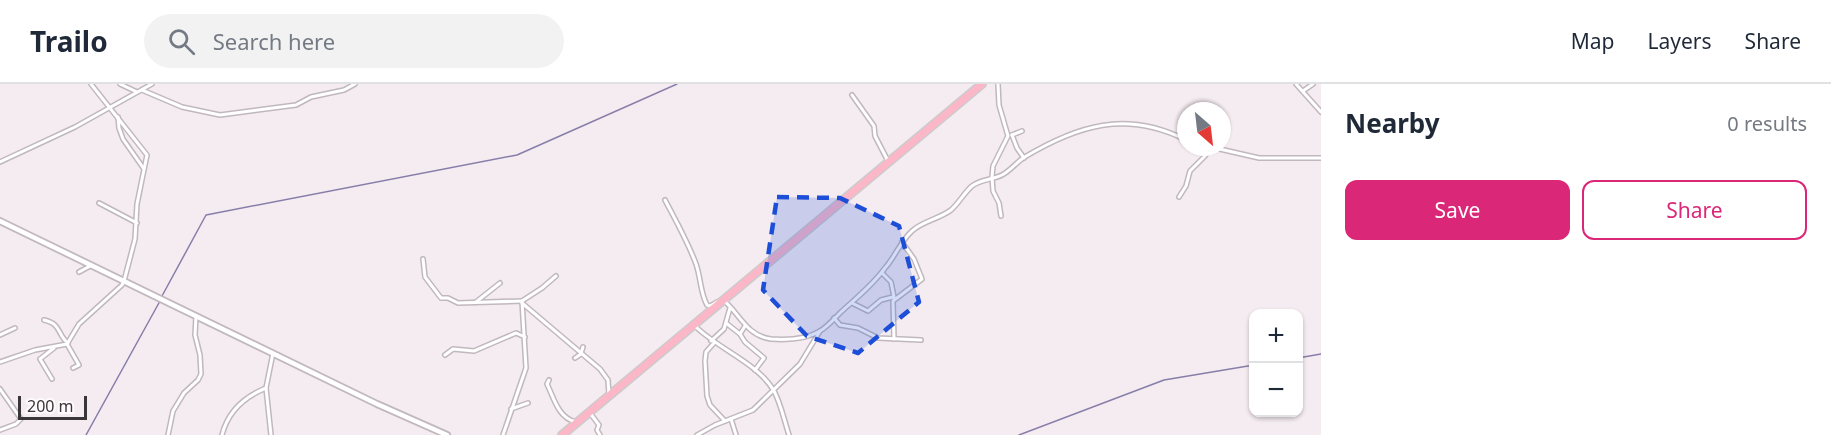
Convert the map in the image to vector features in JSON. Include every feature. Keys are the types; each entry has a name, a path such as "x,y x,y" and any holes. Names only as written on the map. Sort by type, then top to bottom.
{"highway":[{"path":"562,435 982,84"}],"street":[{"path":"0,362 35,350 68,344 79,324 124,281 133,249 137,204 147,155 91,84"},
{"path":"120,84 182,107 220,115 296,105 311,97 344,90 355,84"},
{"path":"0,162 62,134 152,84"},
{"path":"998,84 999,105 1010,136 1024,158"},
{"path":"1296,84 1321,112"},
{"path":"1304,92 1313,84"},
{"path":"852,95 874,126 875,136 889,162"},
{"path":"117,116 123,139 145,171"},
{"path":"697,435 725,421 749,413 774,391 806,357 820,331 869,288 882,273 910,233 922,223 951,210 970,188 1002,174 1024,158 1078,131 1108,123 1150,127 1177,136"},
{"path":"1001,216 1000,205 992,189 993,166 1010,136 1022,131"},
{"path":"1231,152 1259,158 1321,158"},
{"path":"1179,197 1186,186 1190,171 1205,156"},
{"path":"665,200 693,255 699,272 702,294 707,305 725,300 745,326 770,339 794,338 820,331"},
{"path":"99,203 137,223"},
{"path":"0,221 438,433 447,435"},
{"path":"852,303 868,311 881,300 903,296 922,279 914,260 902,242"},
{"path":"423,260 426,277 441,298 458,303 522,302 556,276"},
{"path":"79,272 92,265"},
{"path":"882,273 889,279 895,298 893,303 894,339"},
{"path":"474,303 500,283"},
{"path":"503,435 526,368 522,302"},
{"path":"522,302 600,369 608,380 609,397"},
{"path":"725,421 710,405 707,396 705,361 706,352 724,329 730,308"},
{"path":"168,435 173,411 184,393 201,374 200,355 195,335 196,315"},
{"path":"834,318 840,325 858,328 878,338 921,340"},
{"path":"44,320 58,327 79,365 73,368"},
{"path":"726,323 764,358 754,370"},
{"path":"695,326 713,342 762,376 774,391 789,435"},
{"path":"740,334 745,326"},
{"path":"0,335 15,328"},
{"path":"445,355 453,349 474,351 516,333 525,337"},
{"path":"52,379 40,359 56,347"},
{"path":"575,358 581,353 583,347"},
{"path":"271,435 266,388 273,353"},
{"path":"549,380 547,384 552,400 569,421 578,422"},
{"path":"222,435 224,427 239,403 251,394 266,388"},
{"path":"0,389 21,419 16,424 0,430"},
{"path":"511,409 528,403"},
{"path":"590,412 599,425 597,430 600,435"},
{"path":"731,419 735,435"}],"highlighted area":[{"path":"777,197 840,198 899,226 919,302 858,353 807,336 763,290"}],"waterway":[{"path":"162,296 206,215 517,155 677,84"},
{"path":"86,435 160,301"},
{"path":"1303,357 1321,354"},
{"path":"1019,435 1164,380 1249,366"}]}
